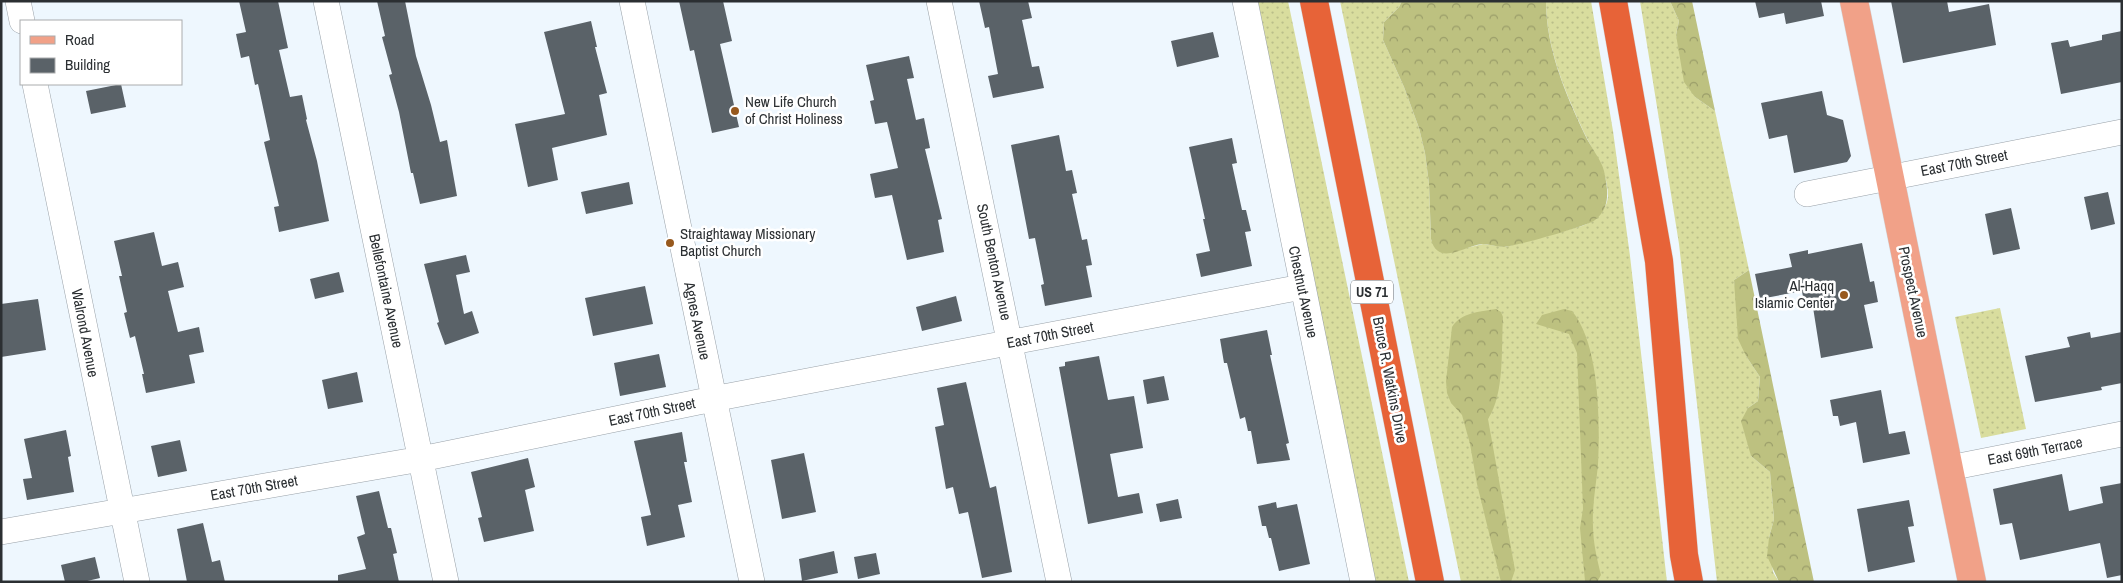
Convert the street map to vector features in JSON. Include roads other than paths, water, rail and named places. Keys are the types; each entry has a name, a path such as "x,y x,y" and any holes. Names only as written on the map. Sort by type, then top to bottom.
{"highway":[{"name":"Bruce R. Watkins Drive","path":"1314,1 1430,582"},
{"path":"1613,1 1659,261 1684,555 1689,582"}],"main road":[{"name":"Prospect Avenue","path":"1854,1 1972,582"}],"street":[{"path":"18,1 22,20"},
{"name":"Bellefontaine Avenue","path":"326,1 446,582"},
{"name":"Agnes Avenue","path":"632,1 752,582"},
{"name":"South Benton Avenue","path":"939,1 1059,582"},
{"name":"Chestnut Avenue","path":"1245,1 1363,582"},
{"name":"Walrond Avenue","path":"35,85 137,582"},
{"name":"East 70th Street","path":"1807,194 2122,132"},
{"name":"East 70th Street","path":"1,532 421,459 713,399 1302,287"},
{"name":"East 69th Terrace","path":"1949,468 2122,434"}],"place":[{"name":"New Life Church of Christ Holiness","path":"735,111"},
{"name":"Straightaway Missionary Baptist Church","path":"670,243"},
{"name":"Al-Haqq Islamic Center","path":"1844,295"}]}
